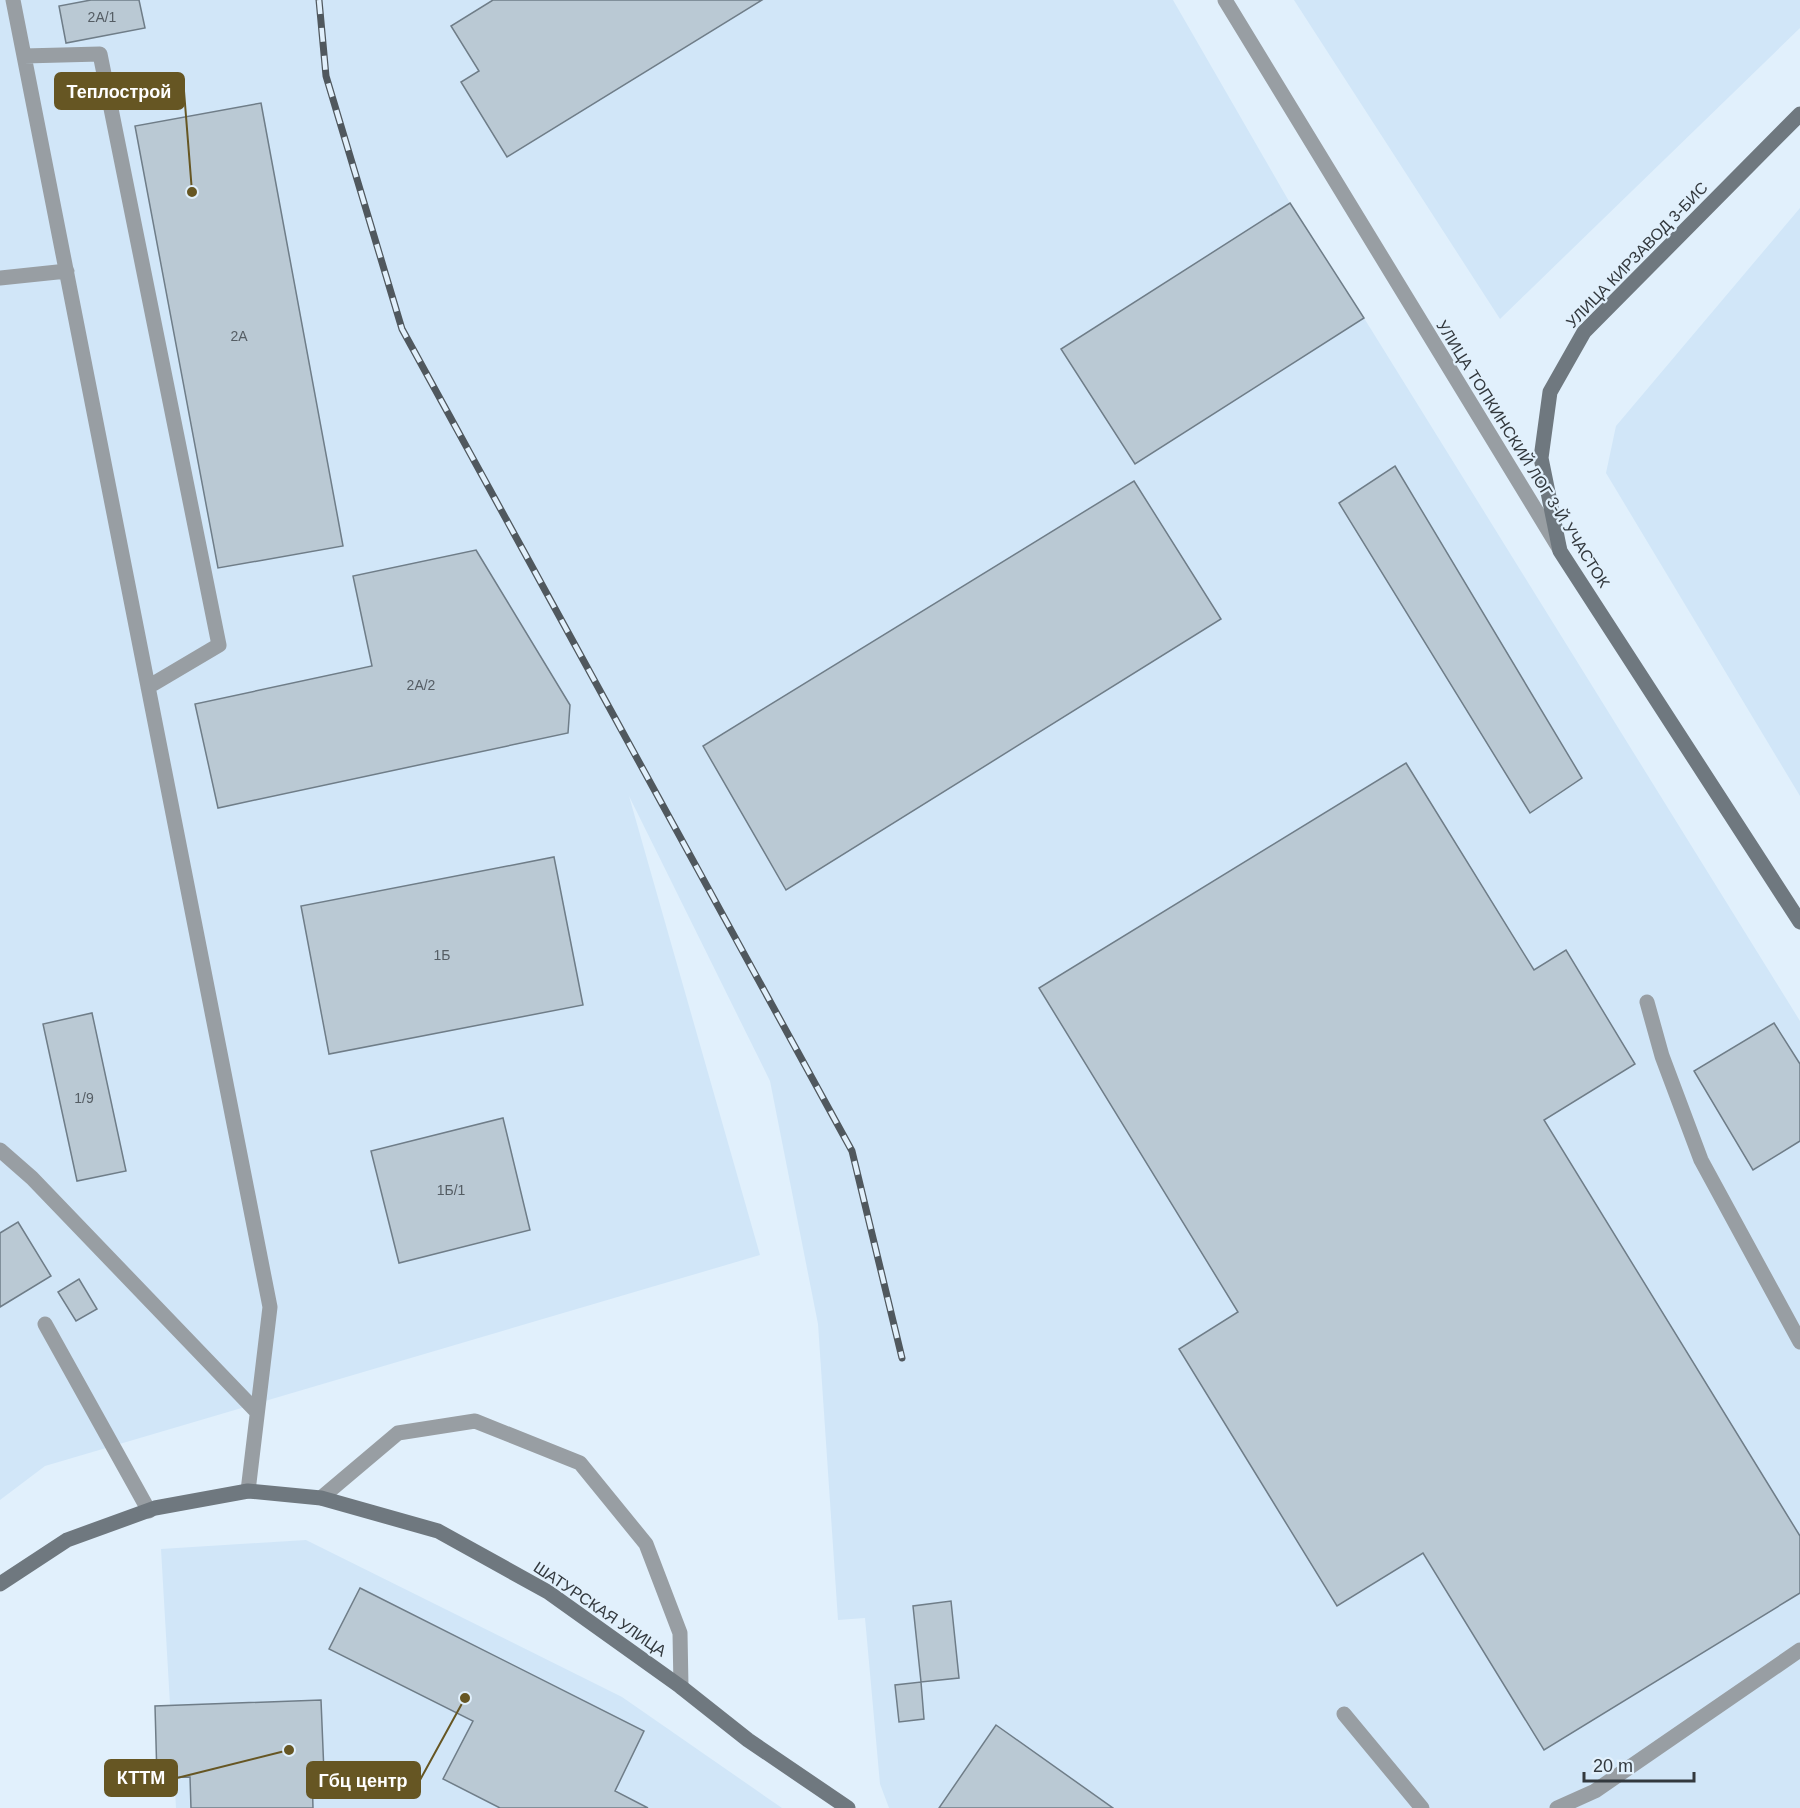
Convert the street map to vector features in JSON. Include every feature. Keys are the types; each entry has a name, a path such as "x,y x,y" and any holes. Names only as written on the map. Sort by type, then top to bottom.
{"main road":[{"name":"УЛИЦА КИРЗАВОД 3-БИС","path":"1560,551 1541,458 1550,392 1584,332 1800,114"},
{"name":"УЛИЦА ТОПКИНСКИЙ ЛОГ 3-Й УЧАСТОК","path":"1560,551 1800,922"},
{"name":"ШАТУРСКАЯ УЛИЦА","path":"0,1584 67,1540 155,1508 248,1491 321,1498 438,1531 548,1592 681,1687 748,1740 848,1808"}],"street":[{"path":"13,0 270,1307 248,1491"},
{"name":"УЛИЦА ТОПКИНСКИЙ ЛОГ 3-Й УЧАСТОК","path":"1225,0 1560,551"},
{"path":"24,56 100,54 219,645 148,687"},
{"path":"0,278 67,271"},
{"path":"1647,1002 1662,1056 1701,1160 1800,1342"},
{"path":"0,1150 32,1178 257,1412"},
{"path":"45,1324 148,1511"},
{"path":"321,1498 398,1433 475,1421 580,1463 646,1544 680,1633 681,1687"},
{"path":"1557,1808 1594,1791 1800,1650"},
{"path":"1344,1714 1422,1808"}],"shaded area":[{"path":"0,0 1173,0 1290,203 1364,318 1800,1021 1800,1808 889,1808 880,1784 865,1618 838,1620 818,1324 770,1081 629,796 760,1255 45,1466 0,1500"},
{"path":"1294,0 1800,0 1800,28 1500,319"},
{"path":"1800,208 1800,796 1606,473 1616,426"},
{"path":"306,1540 622,1697 782,1808 176,1808 161,1549"}],"building":[{"path":"91,0 139,0 145,28 66,43 59,6"},
{"path":"493,0 762,0 507,157 461,82 479,71 451,26"},
{"path":"261,103 343,546 218,568 135,126"},
{"path":"1290,203 1364,318 1135,464 1061,349"},
{"path":"1395,466 1582,778 1530,813 1339,503"},
{"path":"1134,481 1221,619 786,890 703,746"},
{"path":"476,550 570,705 568,733 218,808 195,704 372,666 353,576"},
{"path":"1406,763 1534,970 1566,950 1635,1064 1544,1120 1800,1536 1800,1593 1544,1750 1423,1553 1337,1606 1179,1349 1238,1312 1039,988"},
{"path":"554,857 583,1005 329,1054 301,906"},
{"path":"92,1013 126,1171 77,1181 43,1024"},
{"path":"1774,1023 1800,1064 1800,1141 1753,1170 1694,1071"},
{"path":"503,1118 530,1230 399,1263 371,1151"},
{"path":"18,1222 51,1276 0,1307 0,1233"},
{"path":"79,1279 97,1309 76,1321 58,1292"},
{"path":"360,1588 644,1731 615,1791 648,1808 500,1808 443,1779 473,1721 329,1649"},
{"path":"951,1601 959,1678 921,1682 913,1606"},
{"path":"921,1682 924,1719 899,1722 895,1685"},
{"path":"321,1700 324,1773 312,1773 313,1808 191,1808 190,1777 157,1778 155,1706"},
{"path":"996,1725 1113,1808 939,1808"}],"railway":[{"path":"319,0 326,76 402,329 852,1151 902,1358"}],"place":[{"name":"Теплострой","path":"192,192"},
{"name":"Гбц центр","path":"465,1698"},
{"name":"КТТМ","path":"289,1750"}]}
